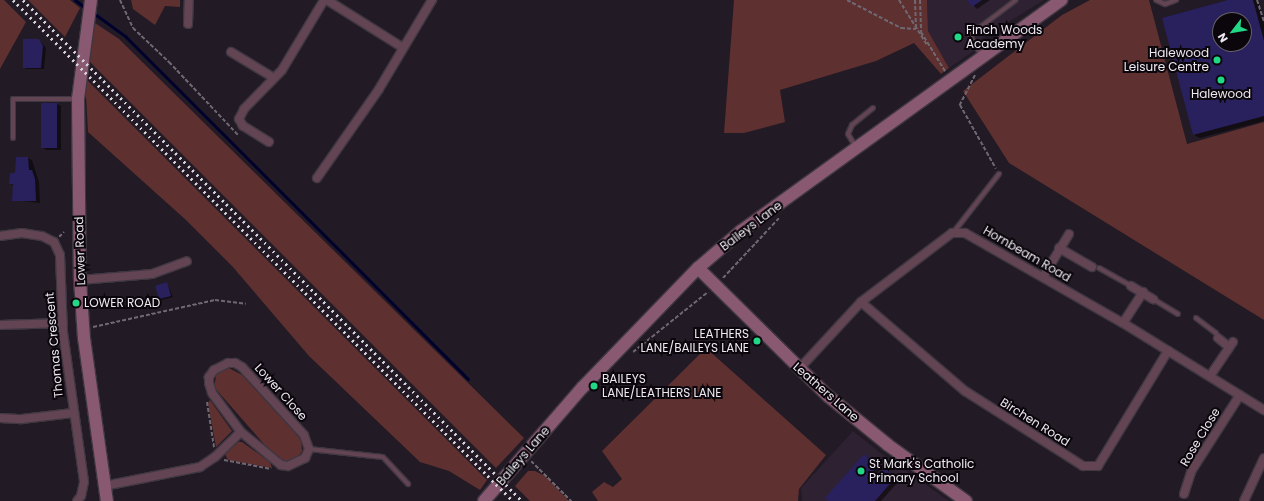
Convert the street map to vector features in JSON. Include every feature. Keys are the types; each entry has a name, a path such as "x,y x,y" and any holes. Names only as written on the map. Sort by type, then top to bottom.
{"street":[{"name":"Lower Road","path":"91,0 87,21 78,99 80,280 84,329 107,501"},
{"path":"188,24 189,0"},
{"path":"269,142 243,126 239,119 244,109 282,70 324,0"},
{"path":"327,0 402,47"},
{"path":"317,178 379,89 402,47 432,0"},
{"name":"Baileys Lane","path":"484,501 582,388 698,268 741,231 857,149 947,75 981,56 1056,1"},
{"path":"231,52 274,78"},
{"name":"Thomas Crescent","path":"0,236 22,232 42,236 54,242 60,255 63,324 73,413 84,482 81,496 77,501"},
{"path":"799,369 861,302 952,233"},
{"name":"Hornbeam Road","path":"952,233 965,233 1043,277 1123,323 1264,410"},
{"path":"1043,277 1059,248 1069,234"},
{"path":"1059,248 1095,267"},
{"path":"80,280 152,274 187,261"},
{"name":"Leathers Lane","path":"698,268 799,369 888,445 966,501"},
{"path":"1131,286 1153,299"},
{"path":"1123,323 1143,292"},
{"name":"Birchen Road","path":"861,302 965,391 1083,466 1098,466 1168,351"},
{"path":"0,325 63,324"},
{"path":"1210,376 1231,344 1218,338"},
{"name":"Lower Close","path":"212,393 209,377 221,365 234,362 242,367 304,435 309,449"},
{"path":"212,393 241,432 281,465 288,466 298,464 305,458 309,449"},
{"name":"Rose Close","path":"1184,494 1192,470 1240,395"},
{"path":"0,418 22,419 73,413"},
{"path":"104,486 200,467 215,457 241,432"},
{"path":"1244,501 1264,458"},
{"path":"1256,473 1264,476"}],"lane":[{"path":"981,56 971,37 972,34 1016,0"},
{"path":"1156,0 1165,4 1176,0"},
{"path":"13,138 13,99 78,99"},
{"path":"857,149 848,134 852,125 872,108"},
{"path":"952,233 999,174"},
{"path":"1095,267 1131,286"},
{"path":"1153,299 1178,314"},
{"path":"1196,318 1216,333 1218,338"},
{"path":"309,449 383,457 408,484"}],"path":[{"path":"120,0 133,28 169,62 238,136"},
{"path":"847,0 901,28 916,29"},
{"path":"899,0 916,29 947,75"},
{"path":"915,0 916,29"},
{"path":"920,0 921,32 947,75"},
{"path":"1257,0 1264,22"},
{"path":"979,70 960,105 999,174"},
{"path":"627,357 716,285 781,216"},
{"path":"84,329 215,300 246,304"},
{"path":"212,393 207,402 215,457 273,469 281,465"},
{"path":"534,455 530,460 571,501"}],"shaded area":[{"path":"0,0 4,0 26,22 0,69"},
{"path":"28,0 70,0 80,8 65,37"},
{"path":"131,0 180,0 180,7 165,6 155,25 133,9"},
{"path":"734,0 927,0 928,31 949,68 941,74 914,43 876,61 780,90 785,122 744,133 724,133"},
{"name":"Finch Woods Academy","path":"927,0 1044,0 978,41 981,46 949,68 928,31"},
{"path":"1090,0 1149,0 1187,144 1264,122 1264,320 1009,163 963,91 1062,15"},
{"path":"92,21 119,39 524,438 496,468 87,59"},
{"path":"85,78 487,480 480,490 449,471 420,462 309,356 232,266 186,220 88,132"},
{"path":"706,348 826,455 799,489 798,501 598,501 592,492 604,482 613,487 622,479 602,451"},
{"path":"229,368 242,375 301,439 302,451 298,458 291,462 277,459 214,387 217,372"},
{"path":"210,400 232,431 216,447 208,403"},
{"name":"St Mark's Catholic Primary School","path":"853,431 882,454 949,501 802,501 801,488"},
{"path":"238,442 242,442 270,462 272,468 228,460 225,454"},
{"path":"528,471 535,471 545,476 569,501 530,501 515,486"}],"building":[{"path":"967,0 982,0 972,7"},
{"name":"Halewood","path":"1228,0 1253,0 1264,41 1264,116 1193,135 1162,18"},
{"path":"23,39 39,39 43,46 41,68 23,68"},
{"path":"41,103 57,103 57,148 41,148"},
{"path":"16,157 28,157 29,170 32,170 35,179 36,201 12,201 13,184 9,184 10,173 15,173"},
{"path":"167,282 171,296 159,299 155,286"},
{"path":"864,454 878,466 867,478 872,483 885,468 895,478 875,501 828,501 825,498"}],"waterway":[{"path":"75,0 87,9"},
{"path":"92,12 125,36 468,379"}],"railway":[{"path":"13,0 513,501"},
{"path":"23,0 522,501"}],"place":[{"name":"Finch Woods Academy","path":"958,37"},
{"name":"Halewood Leisure Centre","path":"1217,60"},
{"name":"Halewood","path":"1221,80"},
{"name":"LOWER ROAD","path":"76,303"},
{"name":"LEATHERS LANE/BAILEYS LANE","path":"757,341"},
{"name":"BAILEYS LANE/LEATHERS LANE","path":"594,386"},
{"name":"St Mark's Catholic Primary School","path":"861,471"}]}
